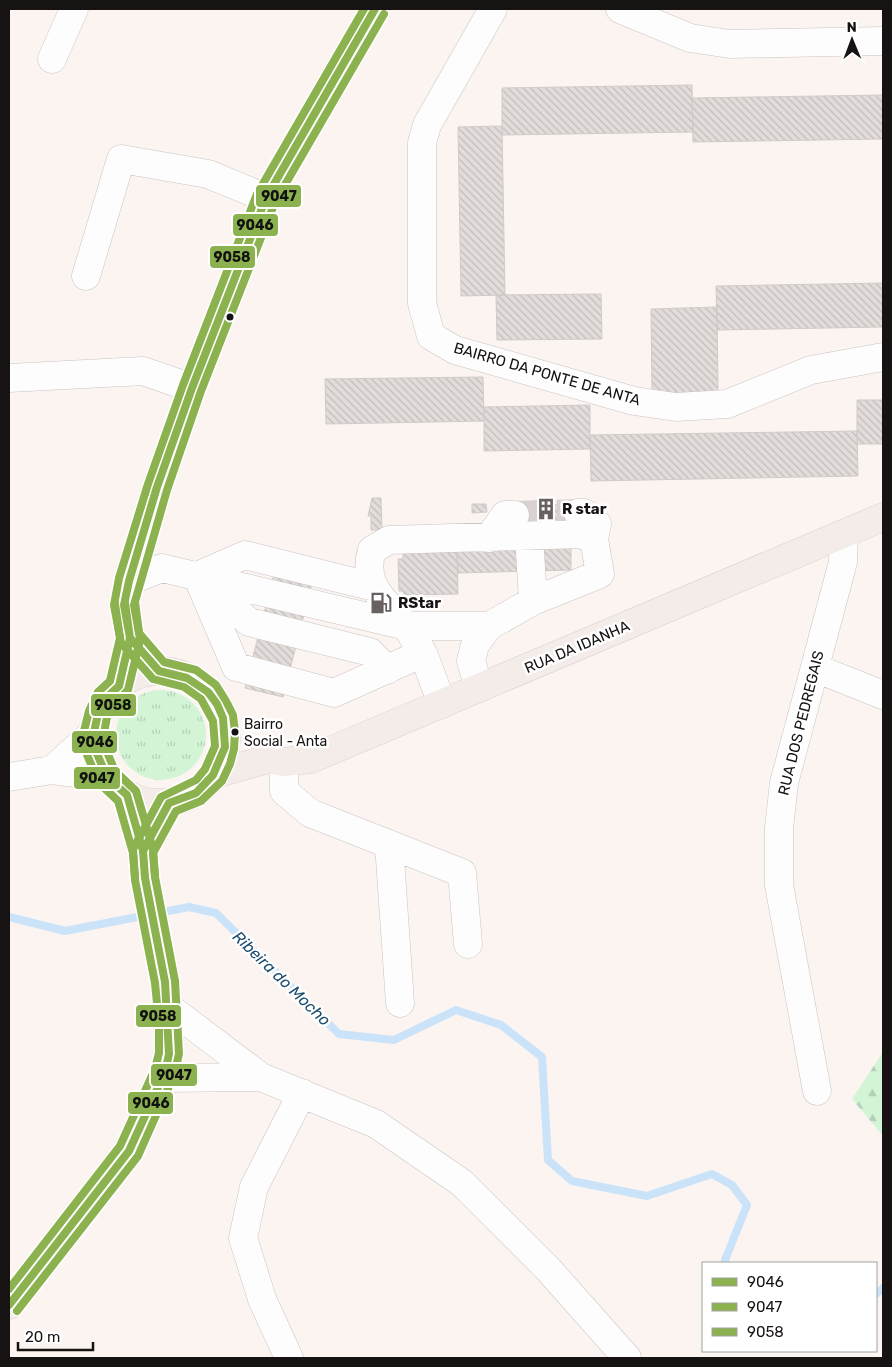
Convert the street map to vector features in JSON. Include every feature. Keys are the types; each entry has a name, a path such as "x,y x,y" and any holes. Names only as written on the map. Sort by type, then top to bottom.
{"main road":[{"path":"119,686 130,638 124,605 129,581 157,487 192,388 266,198 375,9"},
{"name":"RUA DA IDANHA","path":"214,774 276,761 311,759 883,517"},
{"path":"130,638 159,671"},
{"path":"9,1305 129,1151 162,1078 169,1054 163,971 145,878 143,851 117,786 95,749 94,732 98,714 106,698 119,686 138,675 159,671 178,674 195,681 210,694 220,709 225,727 226,744 222,760 214,774 202,788 186,798 168,803 147,802 117,786"},
{"path":"225,727 276,761"},
{"path":"143,851 168,803"}],"street":[{"path":"52,59 74,9"},
{"name":"BAIRRO DA PONTE DE ANTA","path":"493,9 427,125 422,143 422,303 431,336 455,350 465,353 634,401 676,407 727,404 811,370 883,357"},
{"path":"620,9 690,38 730,44 883,41"},
{"path":"86,276 121,159 208,174 266,198"},
{"path":"9,378 143,371 192,388"},
{"path":"479,688 471,661 476,645 489,626 534,601 600,574 594,539 597,524 584,513 578,513"},
{"path":"442,704 423,653 406,626 374,587 369,578 368,565 372,550 389,540 489,538 505,515 522,526 580,534 594,539"},
{"path":"522,526 534,601"},
{"name":"RUA DOS PEDREGAIS","path":"817,1090 779,885 779,837 784,783 843,562 844,534"},
{"path":"197,576 245,555 374,587"},
{"path":"129,581 162,568 406,626 489,626"},
{"path":"197,576 249,622 370,652 387,670"},
{"path":"197,576 236,667 334,693 423,653"},
{"path":"815,668 883,695"},
{"path":"52,770 94,732"},
{"path":"276,761 284,792 310,813 462,873 468,944"},
{"path":"9,777 52,770 117,786"},
{"path":"389,844 400,1003"},
{"path":"167,1006 261,1078 376,1124 462,1183 548,1269 626,1358"},
{"path":"162,1078 261,1078"},
{"path":"289,1358 262,1300 243,1238 254,1187 302,1093"}],"green space":[{"path":"161,690 178,694 193,703 202,718 206,735 202,752 193,767 178,776 161,780 144,776 129,767 120,752 116,735 120,718 129,703 144,694"},
{"path":"883,1052 883,1136 852,1099"}],"building":[{"path":"692,85 693,132 502,135 502,88"},
{"path":"883,95 883,139 693,142 692,98"},
{"path":"502,126 505,295 461,296 458,127"},
{"path":"883,283 883,327 717,330 716,286"},
{"path":"601,294 602,339 497,340 496,295"},
{"path":"717,307 718,392 652,393 651,309"},
{"path":"483,377 484,421 326,424 325,379"},
{"path":"857,400 883,400 883,444 857,444"},
{"path":"590,405 590,449 484,451 484,407"},
{"path":"857,431 858,476 591,481 590,435"},
{"path":"372,498 381,498 382,530 371,530 371,516 368,516"},
{"name":"R star","path":"534,501 544,501 544,505 577,504 578,523 516,524 515,505 534,505"},
{"path":"472,504 486,504 487,512 472,513"},
{"path":"571,547 571,570 458,573 457,549"},
{"path":"457,549 458,594 404,595 403,591 399,591 398,559 403,559 403,550"},
{"path":"275,570 313,579 283,697 245,688"}],"waterway":[{"name":"Ribeira do Mocho","path":"9,917 65,931 189,907 216,913 339,1034 394,1040 456,1010 501,1025 542,1057 548,1160 572,1181 647,1196 712,1174 732,1185 747,1205 726,1262"},
{"name":"Ribeira do Mocho","path":"877,1293 883,1288"}],"tunnel":[{"path":"515,515 578,513"}],"transit line":[{"name":"9058","path":"9,1289 120,1146 155,1069 159,1053 159,1024 155,983 135,880 133,849 161,797 196,780 205,769 215,746 213,721 201,699 184,687 153,679 121,643 114,605 119,578 148,484 183,385 257,194 364,9"},
{"name":"9046","path":"9,1305 129,1151 165,1072 169,1054 165,982 145,878 143,851 169,803 196,793 213,775 225,747 223,718 217,704 208,692 187,678 159,671 130,638 124,605 129,581 157,487 192,388 266,198 375,9"},
{"name":"9047","path":"17,1311 138,1156 174,1075 179,1054 175,981 155,877 153,853 176,811 201,801 222,781 230,764 234,749 235,732 233,715 216,685 196,670 164,662 139,633 134,605 167,490 201,391 275,202 384,14"},
{"name":"9058","path":"135,602 140,640 128,690 114,704 107,717 104,733 105,747 115,771 136,791 153,849 155,876"},
{"name":"9046","path":"125,603 130,638 119,686 106,698 98,714 94,732 95,749 107,777 127,795 143,851 145,877"},
{"name":"9047","path":"115,604 120,638 110,681 98,692 89,711 84,731 85,750 99,783 118,801 133,853 135,878"}],"place":[{"name":"R star","path":"546,509"},
{"name":"RStar","path":"381,603"},
{"name":"Bairro Social - Anta","path":"235,732"}]}
